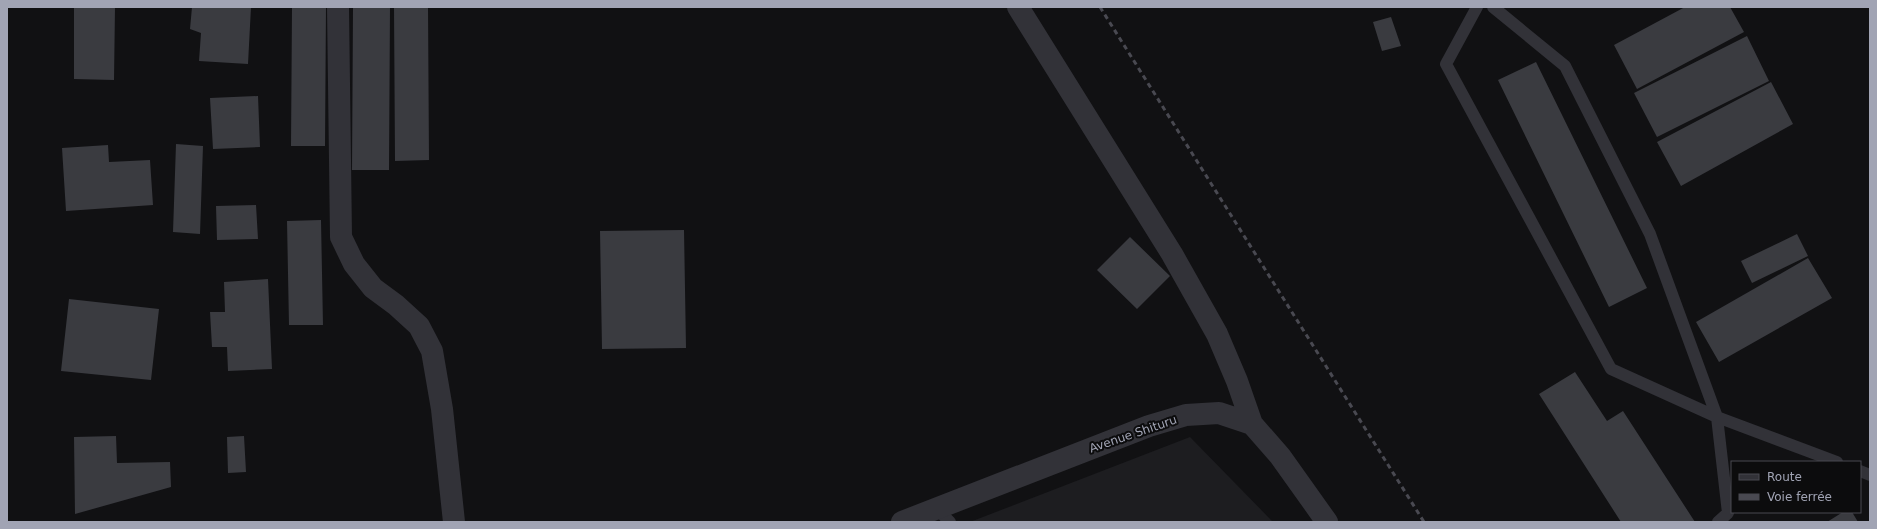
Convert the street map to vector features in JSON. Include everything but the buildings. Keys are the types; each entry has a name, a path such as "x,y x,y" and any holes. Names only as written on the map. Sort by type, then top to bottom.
{"street":[{"path":"338,7 340,238 354,264 373,288 396,305 420,326 432,351 442,408 454,522"},
{"path":"1018,7 1172,254 1217,334 1237,381 1252,424"},
{"name":"Avenue Shituru","path":"902,522 943,515 1092,448 1149,426 1186,415 1219,412 1252,424 1280,456 1327,522"}],"lane":[{"path":"1477,7 1446,64 1611,369 1717,417 1834,461"},
{"path":"1493,7 1565,66 1650,234 1717,417 1728,513 1718,522"}],"shaded area":[{"path":"1190,437 1273,522 970,522"}],"railway":[{"path":"1100,7 1424,522"}]}
